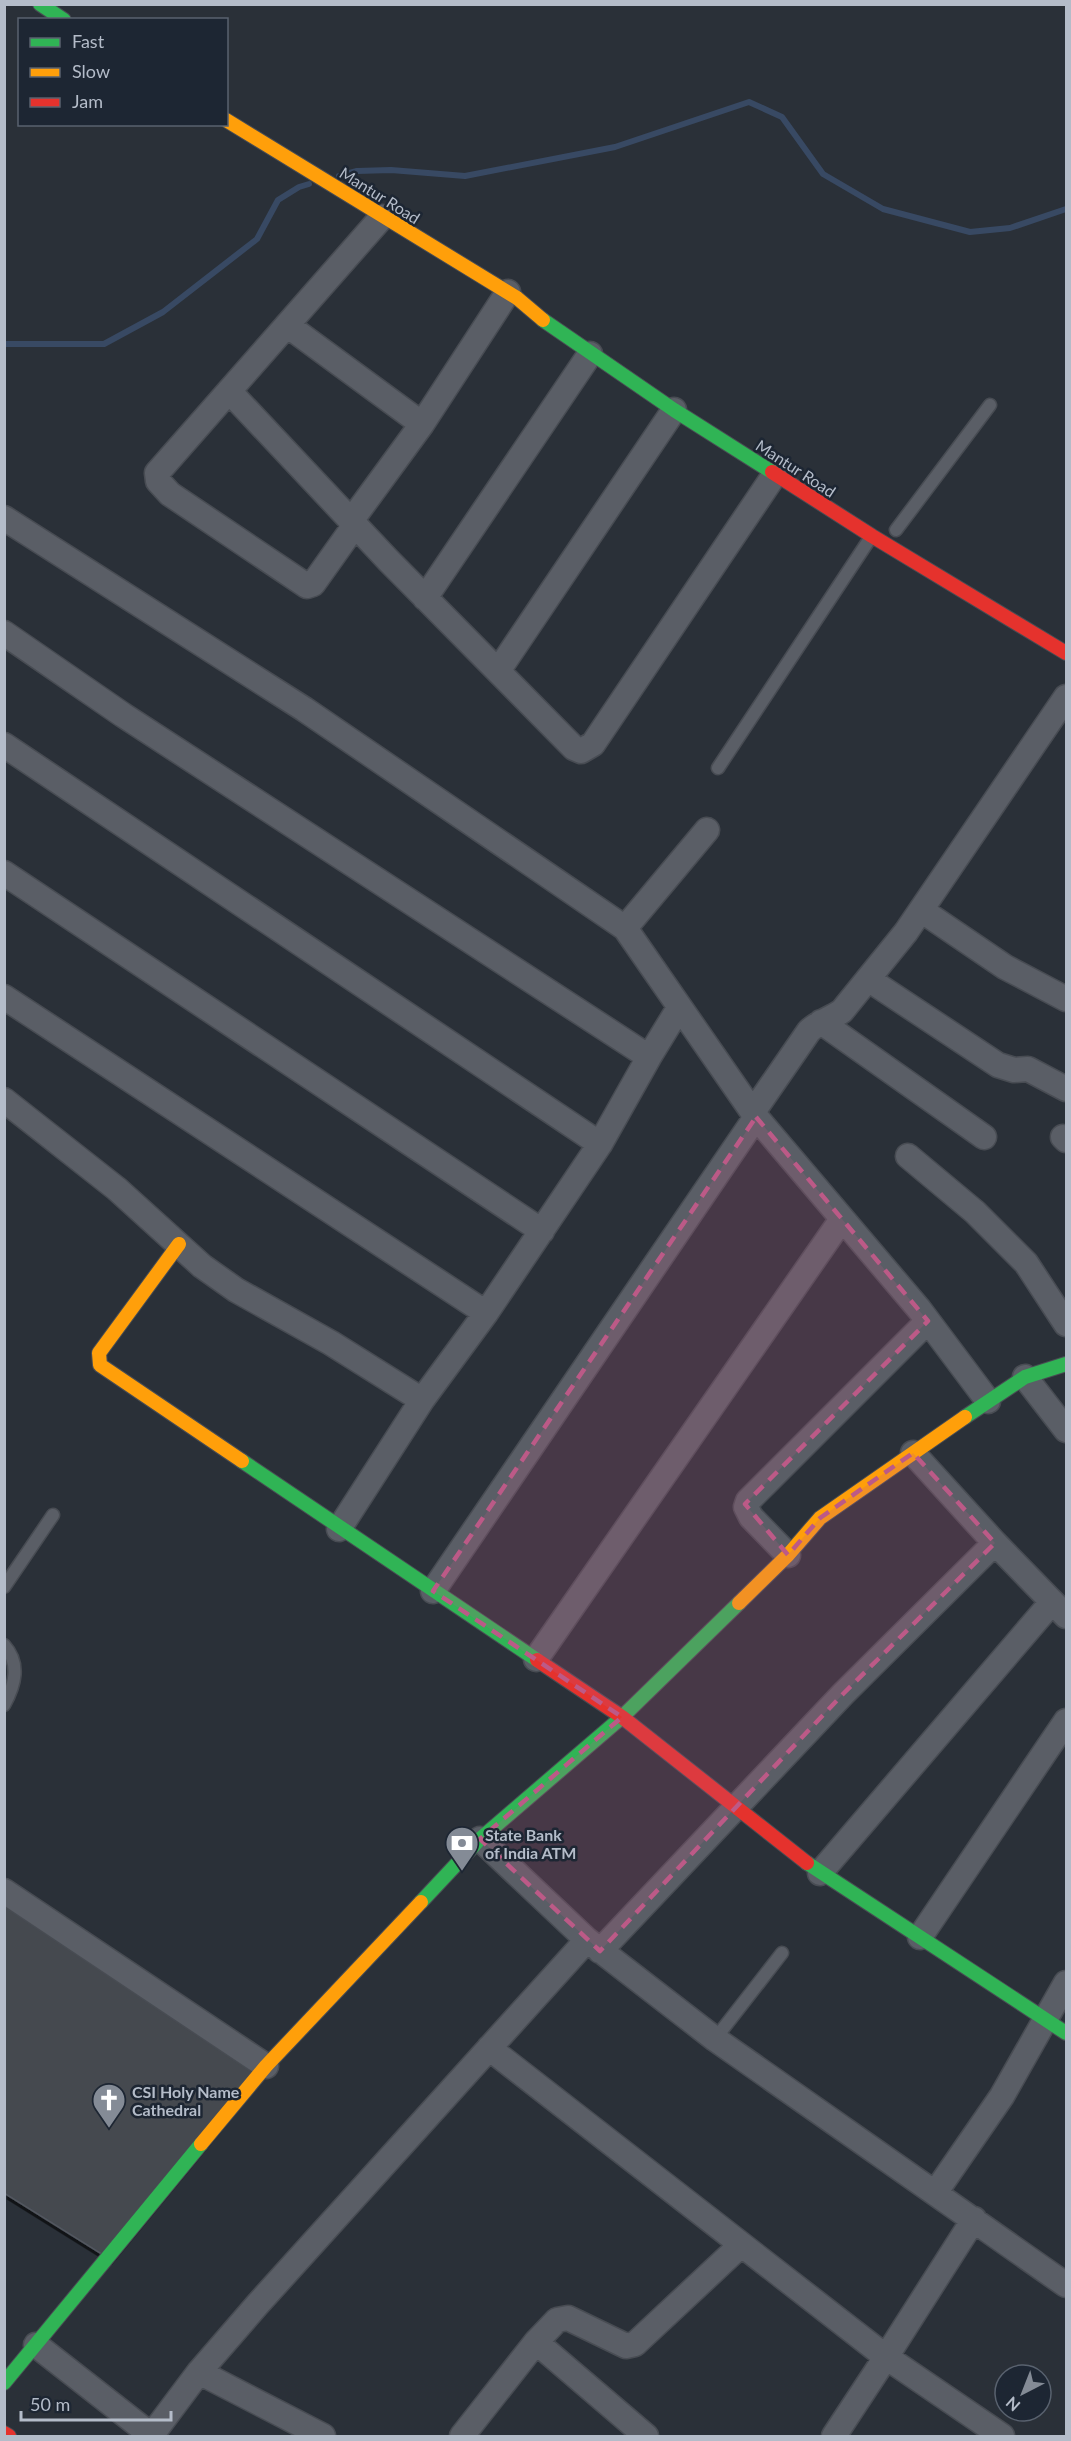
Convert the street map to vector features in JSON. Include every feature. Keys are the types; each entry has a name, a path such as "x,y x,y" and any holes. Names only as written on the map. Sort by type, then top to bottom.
{"street":[{"path":"40,4 61,18"},
{"name":"Mantur Road","path":"228,121 512,295 530,311 600,352"},
{"path":"382,217 158,473 158,481 162,487 179,501 307,586 313,584 512,295"},
{"name":"Mantur Road","path":"512,295 536,301 674,410 872,536 1066,653"},
{"path":"287,325 422,424"},
{"path":"425,598 600,352"},
{"path":"229,391 425,598 574,748 581,751 588,748 776,474"},
{"path":"498,671 674,410"},
{"path":"4,518 304,709 625,928 754,1114 928,1320 988,1401"},
{"path":"881,520 901,533"},
{"path":"4,633 123,715 649,1057"},
{"path":"433,1591 809,1031 842,1011 868,979 921,910 1066,697"},
{"path":"4,745 600,1144"},
{"path":"625,928 707,830"},
{"path":"4,873 542,1231"},
{"path":"921,910 1005,967 1066,999"},
{"path":"868,979 998,1065 1014,1070 1028,1069 1066,1089"},
{"path":"4,997 486,1313"},
{"path":"339,1528 422,1400 486,1313 600,1144 679,1008"},
{"path":"821,1022 984,1137"},
{"path":"4,1100 117,1189 202,1266 236,1290 331,1343 422,1400"},
{"path":"908,1156 975,1212 1019,1256 1066,1324"},
{"path":"536,1659 842,1219"},
{"path":"179,1244 99,1353 100,1365 622,1718 820,1873 1057,2026"},
{"path":"788,1555 751,1516 746,1507 748,1501 928,1320"},
{"path":"4,2383 266,2066 480,1839 622,1718 788,1555 820,1518 1025,1377 1066,1364"},
{"path":"1025,1377 1066,1430"},
{"path":"820,1873 1059,1609 913,1453"},
{"path":"36,2345 151,2436 199,2372 489,2048 735,1806 843,1694 995,1543"},
{"path":"920,1937 1066,1721"},
{"path":"480,1839 594,1945 715,2039 1066,2285"},
{"path":"4,1891 266,2066"},
{"path":"935,2193 1002,2096 1057,2026 1066,1983"},
{"path":"489,2048 886,2358 1002,2436"},
{"path":"834,2436 974,2219"},
{"path":"462,2436 536,2342 557,2319 568,2318 626,2346 635,2344 741,2245"},
{"path":"536,2342 646,2436"},
{"path":"199,2372 323,2436"},
{"path":"4,2433 9,2436"}],"lane":[{"path":"901,533 990,405"},
{"path":"718,768 872,536"},
{"path":"4,1587 53,1515"},
{"path":"4,1645 10,1651 16,1665 14,1682 4,1705"},
{"path":"715,2039 782,1953"}],"highlighted area":[{"path":"756,1117 928,1321 745,1504 788,1555 820,1518 913,1453 995,1543 843,1694 600,1951 480,1839 622,1717 433,1591"}],"building":[{"name":"CSI Holy Name Cathedral","path":"4,1891 266,2066 108,2258 4,2193"}],"waterway":[{"path":"339,176 357,171 391,170 465,176 615,147 749,102 782,117 823,174 883,209 970,232 1010,228 1066,209"},
{"path":"4,344 104,344 163,312 257,239 278,200 299,187 309,184"}],"traffic: fast":[{"path":"40,4 61,18"},
{"path":"543,320 674,410 772,472"},
{"path":"965,1417 1025,1377 1066,1364"},
{"path":"242,1461 537,1660"},
{"path":"421,1902 480,1839 622,1717 739,1603"},
{"path":"807,1863 1066,2033"},
{"path":"4,2383 201,2144"}],"traffic: slow":[{"path":"228,121 517,298 543,320"},
{"path":"179,1244 99,1353 100,1365 242,1461"},
{"path":"739,1603 788,1555 820,1518 965,1417"},
{"path":"201,2144 266,2066 421,1902"}],"traffic: jam":[{"path":"772,472 872,536 1066,653"},
{"path":"537,1660 622,1717 807,1863"},
{"path":"4,2433 9,2436"}],"place":[{"name":"State Bank of India ATM","path":"462,1872"},
{"name":"CSI Holy Name Cathedral","path":"109,2129"}]}
